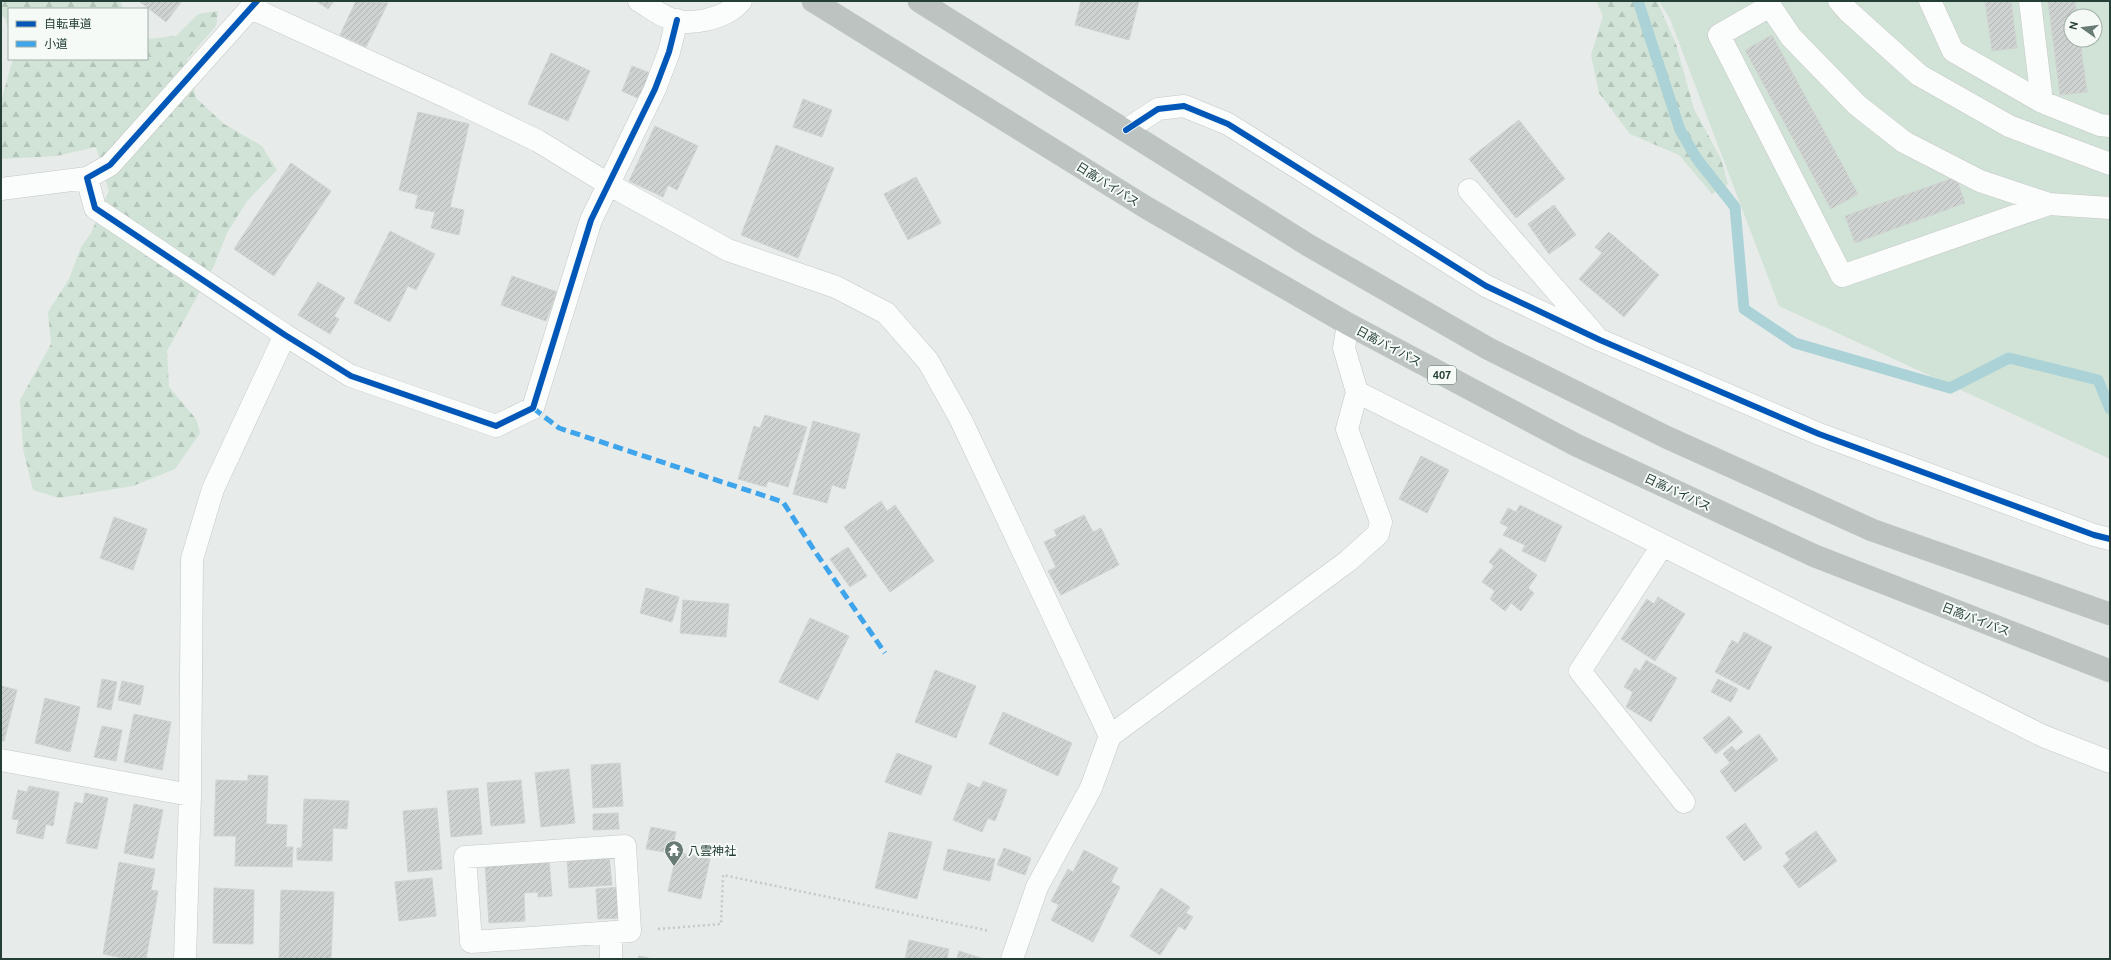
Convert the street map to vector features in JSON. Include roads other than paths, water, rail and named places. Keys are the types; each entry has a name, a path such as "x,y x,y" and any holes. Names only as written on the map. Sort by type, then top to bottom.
{"highway":[{"name":"日高バイパス","path":"813,1 1147,208 1348,324 1576,445 1808,553 2110,671"},
{"path":"919,1 1308,245 1483,345 1666,437 1872,530 2110,614"}],"street":[{"path":"639,1 668,18 703,22 735,9 741,1"},
{"path":"1839,1 1848,11 1919,75 2009,126 2110,164"},
{"path":"1930,1 1953,51 2042,102 2100,125 2110,126"},
{"path":"2030,1 2042,102"},
{"path":"2049,204 1842,276 1719,35 1768,3 1791,38 1857,105 1904,142 1980,181 2049,204 2110,208"},
{"path":"1,189 87,178 110,165 254,4 538,141 608,184 728,250 836,287 886,313 928,361 961,420 1110,736"},
{"path":"87,178 95,208 285,335 351,376 496,426 533,408 591,220 655,89 669,52 678,20"},
{"path":"1126,130 1158,108 1184,106 1228,124 1486,286 1600,340 1819,434 2110,539"},
{"path":"1469,190 1600,340"},
{"path":"1012,959 1037,887 1091,788 1110,736 1348,560 1378,534 1381,522 1347,429 1357,392 1344,348 1348,324"},
{"path":"185,959 190,795 192,559 213,489 285,335"},
{"path":"1357,392 2043,736 2110,762"},
{"path":"1662,546 1580,671 1684,802"},
{"path":"1,760 190,795"},
{"path":"610,959 620,932 625,846 465,857 471,942 620,932"}],"waterway":[{"path":"1638,1 1680,130 1697,159 1735,207 1744,309 1795,343 1950,388 2009,358 2098,380 2110,409"}],"place":[{"name":"八雲神社","path":"674,867"}]}
